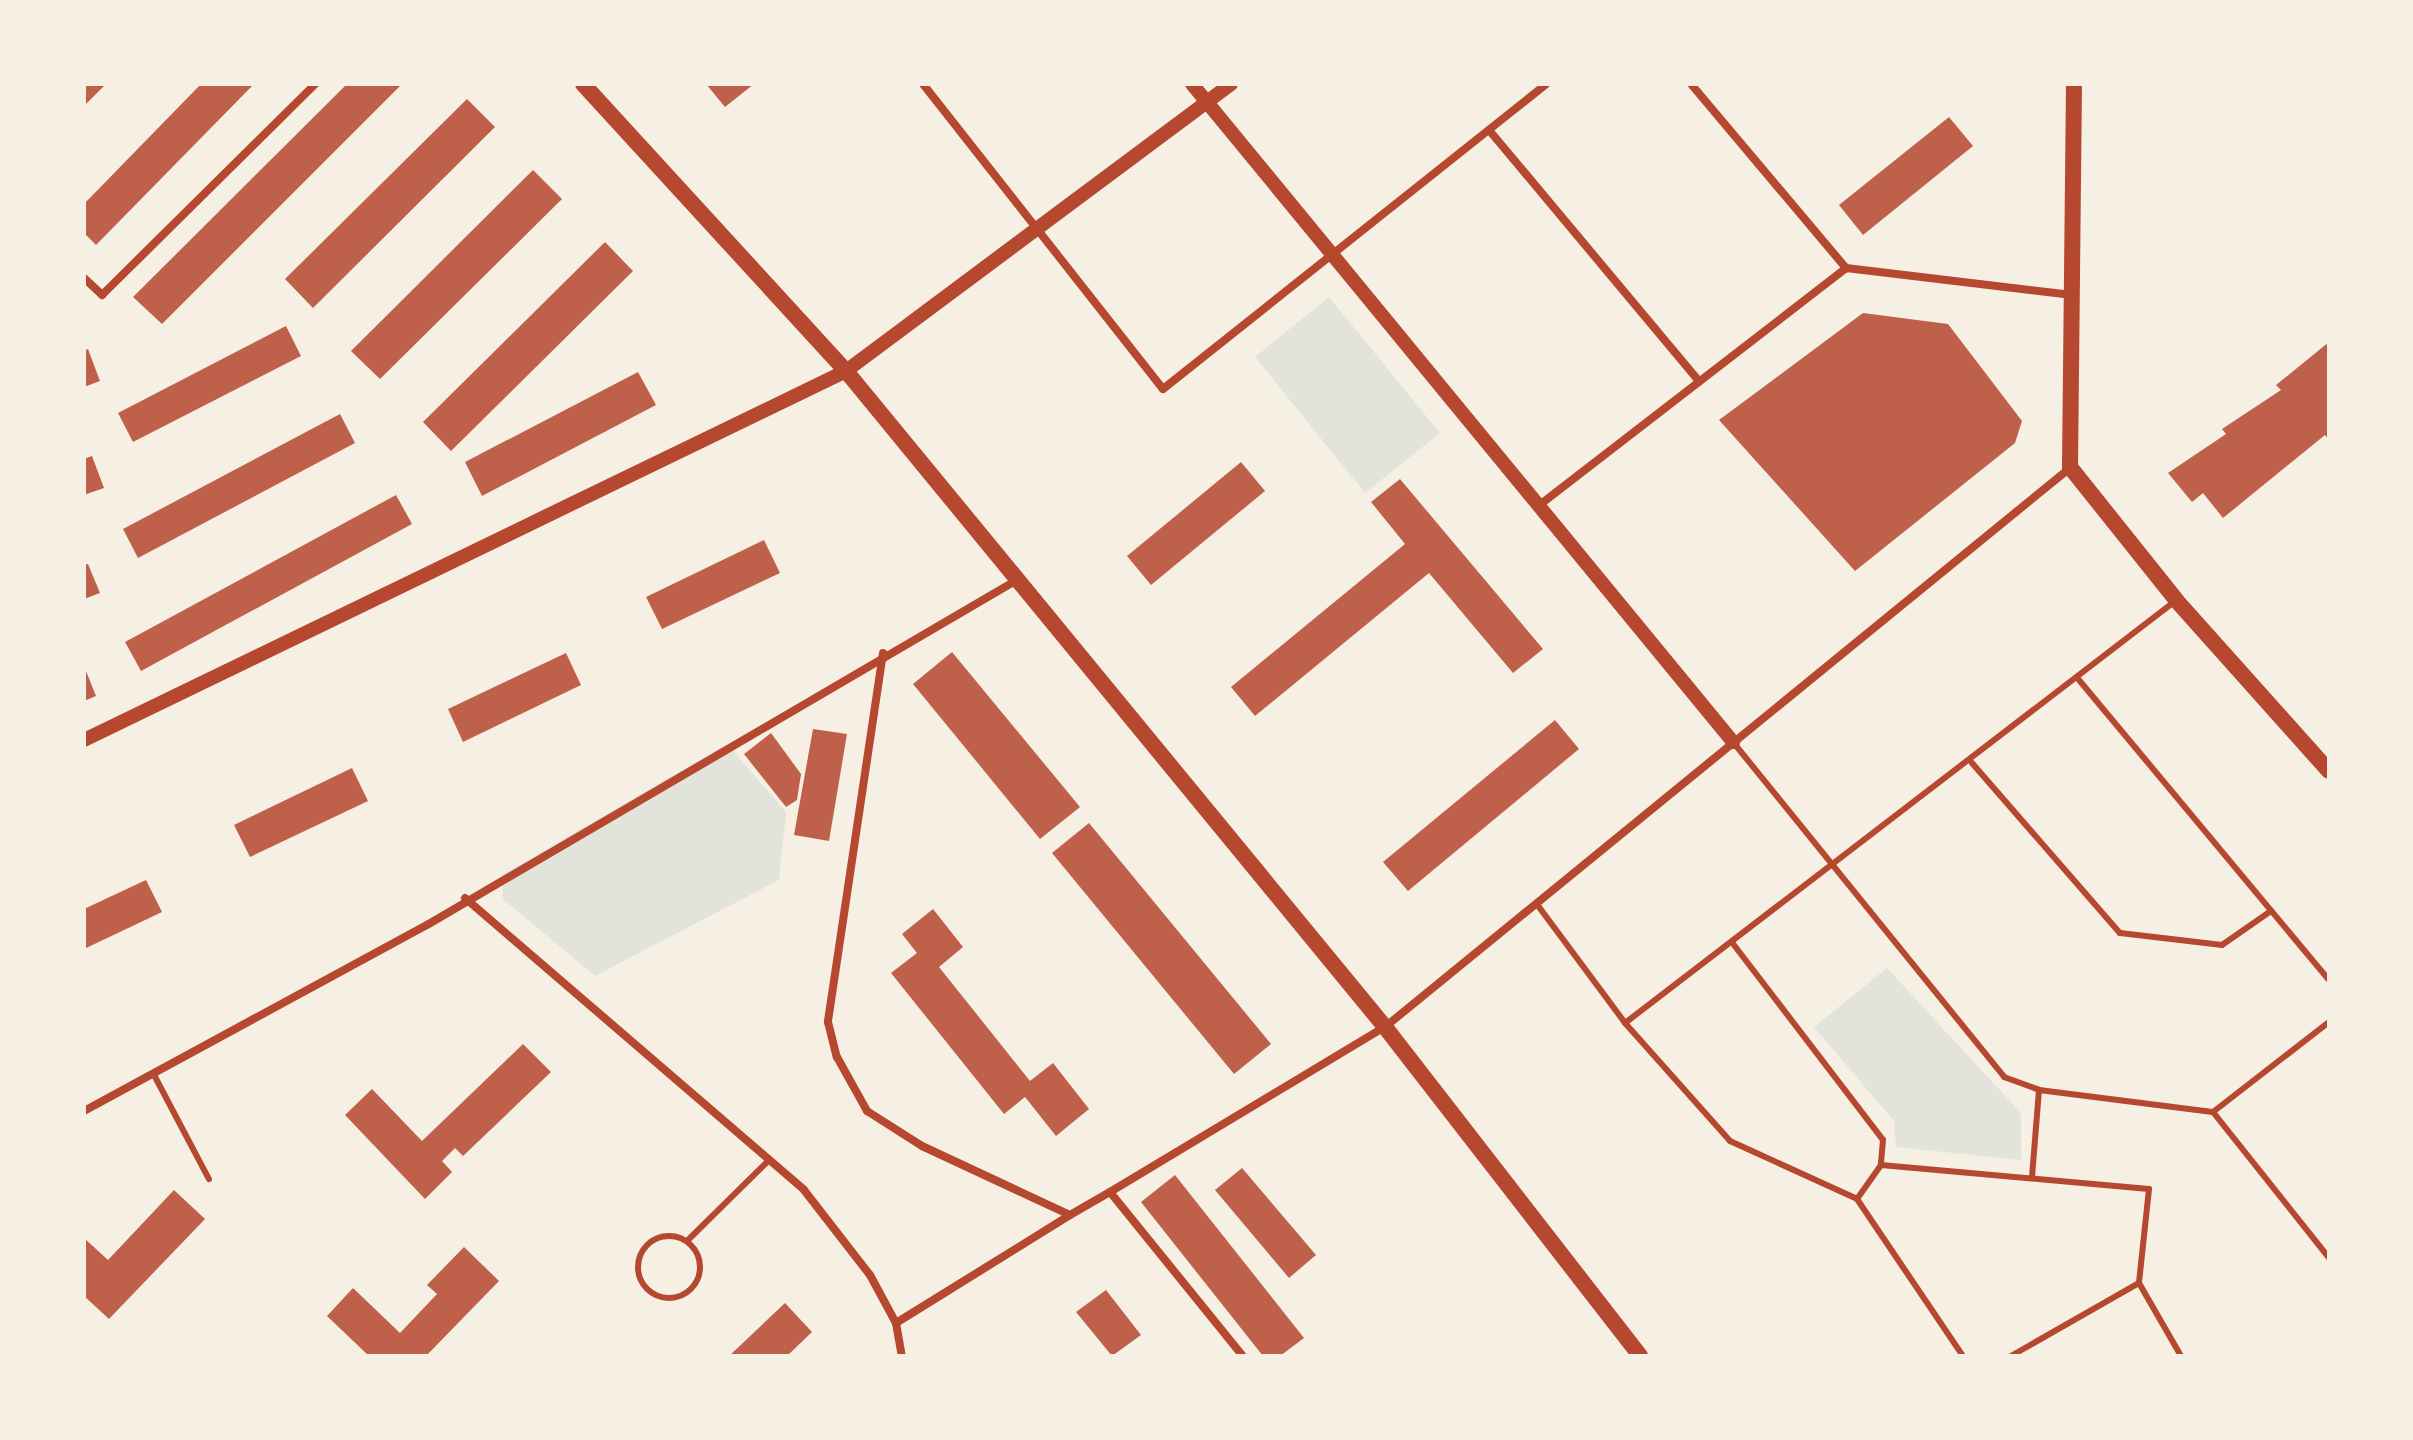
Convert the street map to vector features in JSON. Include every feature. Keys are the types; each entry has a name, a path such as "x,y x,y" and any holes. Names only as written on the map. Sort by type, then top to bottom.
{"main road":[{"path":"583,84 846,371 1385,1027 1640,1356"},
{"path":"2074,84 2070,467 2176,600 2329,771"}],"street":[{"path":"84,278 102,295 315,84"},
{"path":"923,84 1163,389 1546,84"},
{"path":"1192,84 1536,508 1733,742"},
{"path":"84,740 846,371 1231,84"},
{"path":"1691,84 1846,268 2073,295"},
{"path":"1489,130 1699,381"},
{"path":"1536,508 1846,268"},
{"path":"896,1323 1385,1027 2070,467"},
{"path":"84,1111 465,898 883,653 1017,580"},
{"path":"883,653 828,1022 837,1057 867,1111 922,1146 1070,1215"},
{"path":"465,898 769,1160 835,1225 896,1323 902,1356"},
{"path":"1110,1192 1243,1356"}],"lane":[{"path":"1625,1023 1734,945 1972,763 2176,600"},
{"path":"2079,680 2329,980"},
{"path":"1733,742 2004,1077 2039,1090 2213,1112 2329,1258"},
{"path":"1972,763 2120,933 2222,945 2271,911"},
{"path":"1536,903 1625,1023 1730,1141 1857,1199 1963,1356"},
{"path":"1734,945 1883,1140 1881,1165 1857,1199"},
{"path":"2213,1112 2329,1022"},
{"path":"153,1073 209,1179"},
{"path":"2032,1177 2039,1090"},
{"path":"687,1241 769,1160"},
{"path":"1881,1165 2149,1189 2139,1283 2181,1356"},
{"path":"667,1236 687,1241 700,1267 694,1286 666,1298 648,1290 638,1272 642,1252 667,1236"},
{"path":"2011,1356 2139,1283"}],"shaded area":[{"path":"1329,297 1440,433 1365,493 1255,357"},
{"path":"727,744 786,812 779,880 595,976 503,899 502,875"},
{"path":"1887,968 2021,1113 2021,1160 1896,1147 1894,1121 1814,1027"}],"building":[{"path":"84,84 106,84 84,106"},
{"path":"201,84 254,84 96,245 84,233 84,204"},
{"path":"347,84 402,84 162,324 133,297"},
{"path":"706,84 754,84 725,107"},
{"path":"467,99 495,127 313,308 285,279"},
{"path":"1949,117 1973,146 1863,235 1839,205"},
{"path":"533,170 562,199 380,379 351,351"},
{"path":"605,242 633,271 451,451 423,422"},
{"path":"1863,313 1948,324 2022,421 2015,443 1855,571 1719,420"},
{"path":"286,326 301,356 133,442 118,413"},
{"path":"2329,342 2329,440 2325,435 2223,518 2203,493 2192,502 2168,473 2226,434 2222,429 2281,390 2276,385"},
{"path":"88,349 100,381 84,387 84,351"},
{"path":"638,372 656,405 482,496 465,462"},
{"path":"340,414 355,443 138,558 123,529"},
{"path":"92,456 104,488 84,495 84,459"},
{"path":"1241,462 1265,491 1151,585 1127,556"},
{"path":"1400,479 1543,649 1513,673 1429,573 1255,716 1231,687 1405,544 1371,502"},
{"path":"396,495 412,524 141,671 125,642"},
{"path":"764,540 780,573 662,629 646,597"},
{"path":"88,564 100,593 84,599 84,565"},
{"path":"952,652 1080,807 1040,839 913,684"},
{"path":"566,653 581,685 463,742 448,709"},
{"path":"84,666 96,696 84,701"},
{"path":"1555,720 1579,749 1408,891 1383,862"},
{"path":"813,729 847,734 829,841 794,835"},
{"path":"771,733 801,774 797,800 786,807 744,754"},
{"path":"352,768 368,801 250,857 234,825"},
{"path":"1089,823 1271,1044 1234,1074 1052,853"},
{"path":"146,880 162,912 84,949 84,909"},
{"path":"933,909 963,947 939,967 1030,1081 1053,1063 1089,1109 1056,1136 1025,1097 1004,1114 891,973 917,953 902,934"},
{"path":"523,1044 551,1072 463,1156 455,1148 442,1161 452,1172 425,1199 345,1115 372,1089 422,1141"},
{"path":"1242,1168 1316,1255 1289,1278 1215,1190"},
{"path":"1175,1175 1304,1338 1280,1356 1263,1356 1141,1202"},
{"path":"174,1190 205,1219 109,1319 84,1296 84,1238 108,1260"},
{"path":"464,1247 499,1281 426,1356 369,1356 327,1316 353,1288 400,1333 437,1294 427,1285"},
{"path":"1106,1290 1141,1335 1112,1356 1076,1312"},
{"path":"785,1303 812,1332 787,1356 729,1356"}]}
